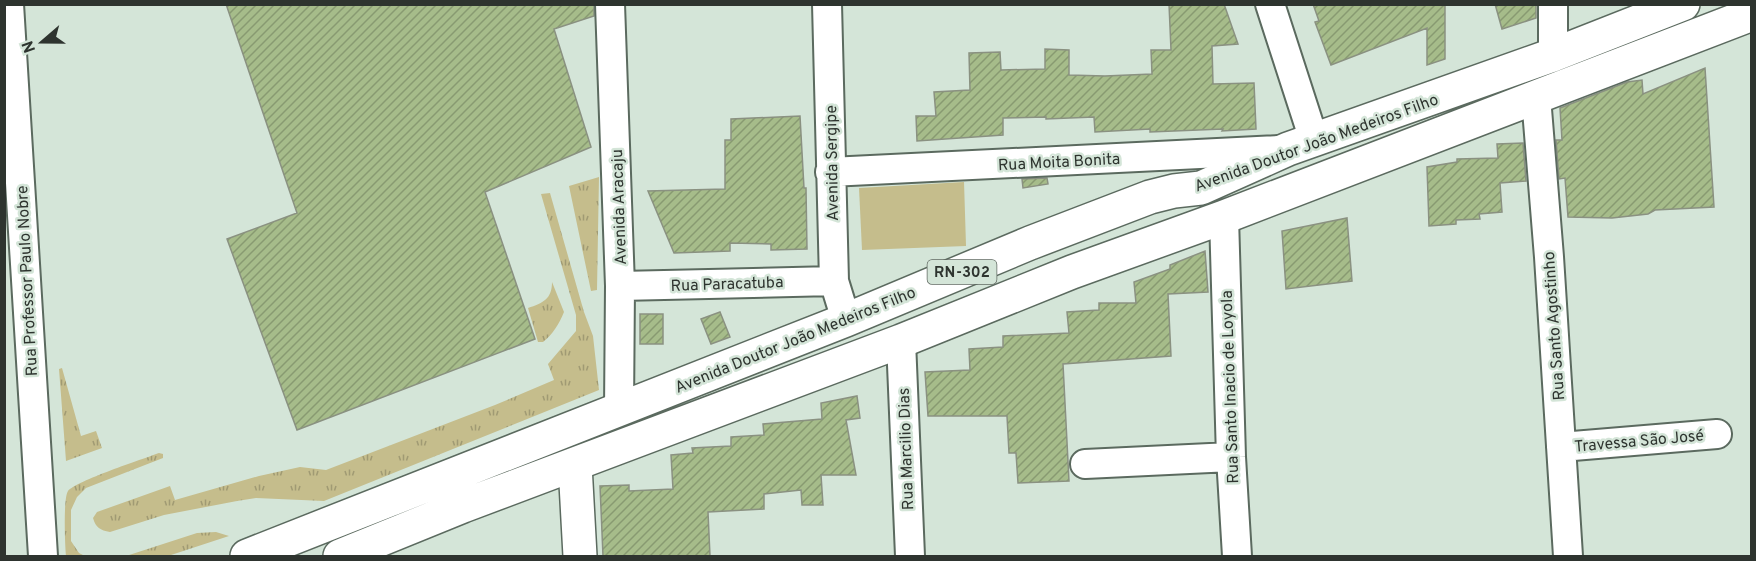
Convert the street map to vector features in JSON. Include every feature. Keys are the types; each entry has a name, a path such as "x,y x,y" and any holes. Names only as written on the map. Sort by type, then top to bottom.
{"main road":[{"name":"Avenida Doutor João Medeiros Filho","path":"247,556 846,321 1021,247 1150,197 1201,188 1301,145 1553,55 1683,4"},
{"name":"Avenida Doutor João Medeiros Filho","path":"340,556 463,506 901,341 1072,272 1224,217 1752,14"},
{"path":"1072,272 1078,250 1085,243 1148,218 1201,188"},
{"path":"901,341 922,321 941,308 1010,280 1016,273 1021,247"},
{"path":"575,465 580,556"}],"street":[{"name":"Rua Professor Paulo Nobre","path":"9,4 43,556"},
{"name":"Avenida Aracaju","path":"610,4 620,286 619,410"},
{"name":"Avenida Sergipe","path":"827,4 834,280 846,321"},
{"path":"1270,4 1301,145"},
{"path":"1553,4 1553,55"},
{"name":"Rua Santo Agostinho","path":"1536,97 1549,257 1568,556"},
{"name":"Rua Moita Bonita","path":"830,172 1301,145"},
{"name":"Rua Santo Inacio de Loyola","path":"1224,217 1231,457 1237,556"},
{"name":"Rua Paracatuba","path":"620,286 834,280"},
{"name":"Rua Marcilio Dias","path":"901,341 910,556"},
{"name":"Travessa São José","path":"1561,447 1718,434"},
{"path":"1085,464 1231,457"}],"green space":[{"path":"599,177 597,290 591,291 569,186"},
{"path":"964,182 966,246 862,250 859,188"},
{"path":"550,193 593,336 599,390 324,501 256,498 164,515 110,532 97,526 93,518 97,512 170,486 175,500 300,467 326,470 554,380 548,364 576,331 576,315 541,194"},
{"path":"552,282 564,312 550,336 543,342 538,342 528,308 546,300 552,288"},
{"path":"62,368 81,436 96,431 102,448 66,461 59,369"},
{"path":"159,453 163,454 163,458 86,488 77,497 71,510 71,541 79,553 85,556 66,556 65,512 68,491 96,476"},
{"path":"216,532 229,536 168,556 126,556 197,533"}],"building":[{"path":"226,4 594,4 594,16 554,29 591,147 485,192 535,339 297,430 227,239 297,213"},
{"path":"1169,4 1224,4 1238,44 1212,46 1213,84 1254,83 1256,129 1150,132 1150,129 1095,132 1094,117 1003,118 1003,135 917,141 916,116 936,116 934,92 970,90 969,53 1000,52 1001,70 1045,69 1045,49 1069,50 1069,75 1152,74 1151,50 1171,50"},
{"path":"1313,4 1445,4 1445,59 1427,65 1427,28 1331,65 1315,22 1319,21"},
{"path":"1495,4 1536,4 1536,18 1502,29"},
{"path":"1705,68 1714,207 1655,210 1648,214 1612,218 1568,217 1565,178 1559,179 1556,140 1562,140 1560,108 1627,82 1642,80 1643,94"},
{"path":"800,116 804,188 806,188 807,249 771,250 771,244 730,243 730,251 674,253 648,191 725,189 725,140 731,140 731,119"},
{"path":"1523,143 1526,181 1500,183 1502,212 1479,214 1480,219 1456,220 1456,224 1429,226 1427,167 1457,162 1457,159 1498,158 1497,144"},
{"path":"1047,178 1048,184 1023,188 1022,179"},
{"path":"1347,218 1352,281 1286,289 1282,231"},
{"path":"1205,251 1208,292 1168,294 1171,356 1063,364 1069,481 1018,483 1016,453 1009,453 1007,416 928,416 925,372 970,370 969,349 1003,347 1003,336 1069,333 1067,312 1099,310 1099,303 1136,303 1134,282 1170,269 1170,265"},
{"path":"720,312 730,337 711,344 701,319"},
{"path":"640,314 663,314 663,344 640,344"},
{"path":"857,396 860,418 846,420 856,475 821,475 823,505 802,505 801,490 764,494 764,509 708,512 710,556 603,556 600,486 629,485 629,491 673,489 671,455 693,453 692,448 731,446 731,437 764,435 763,424 822,419 821,403"}]}
